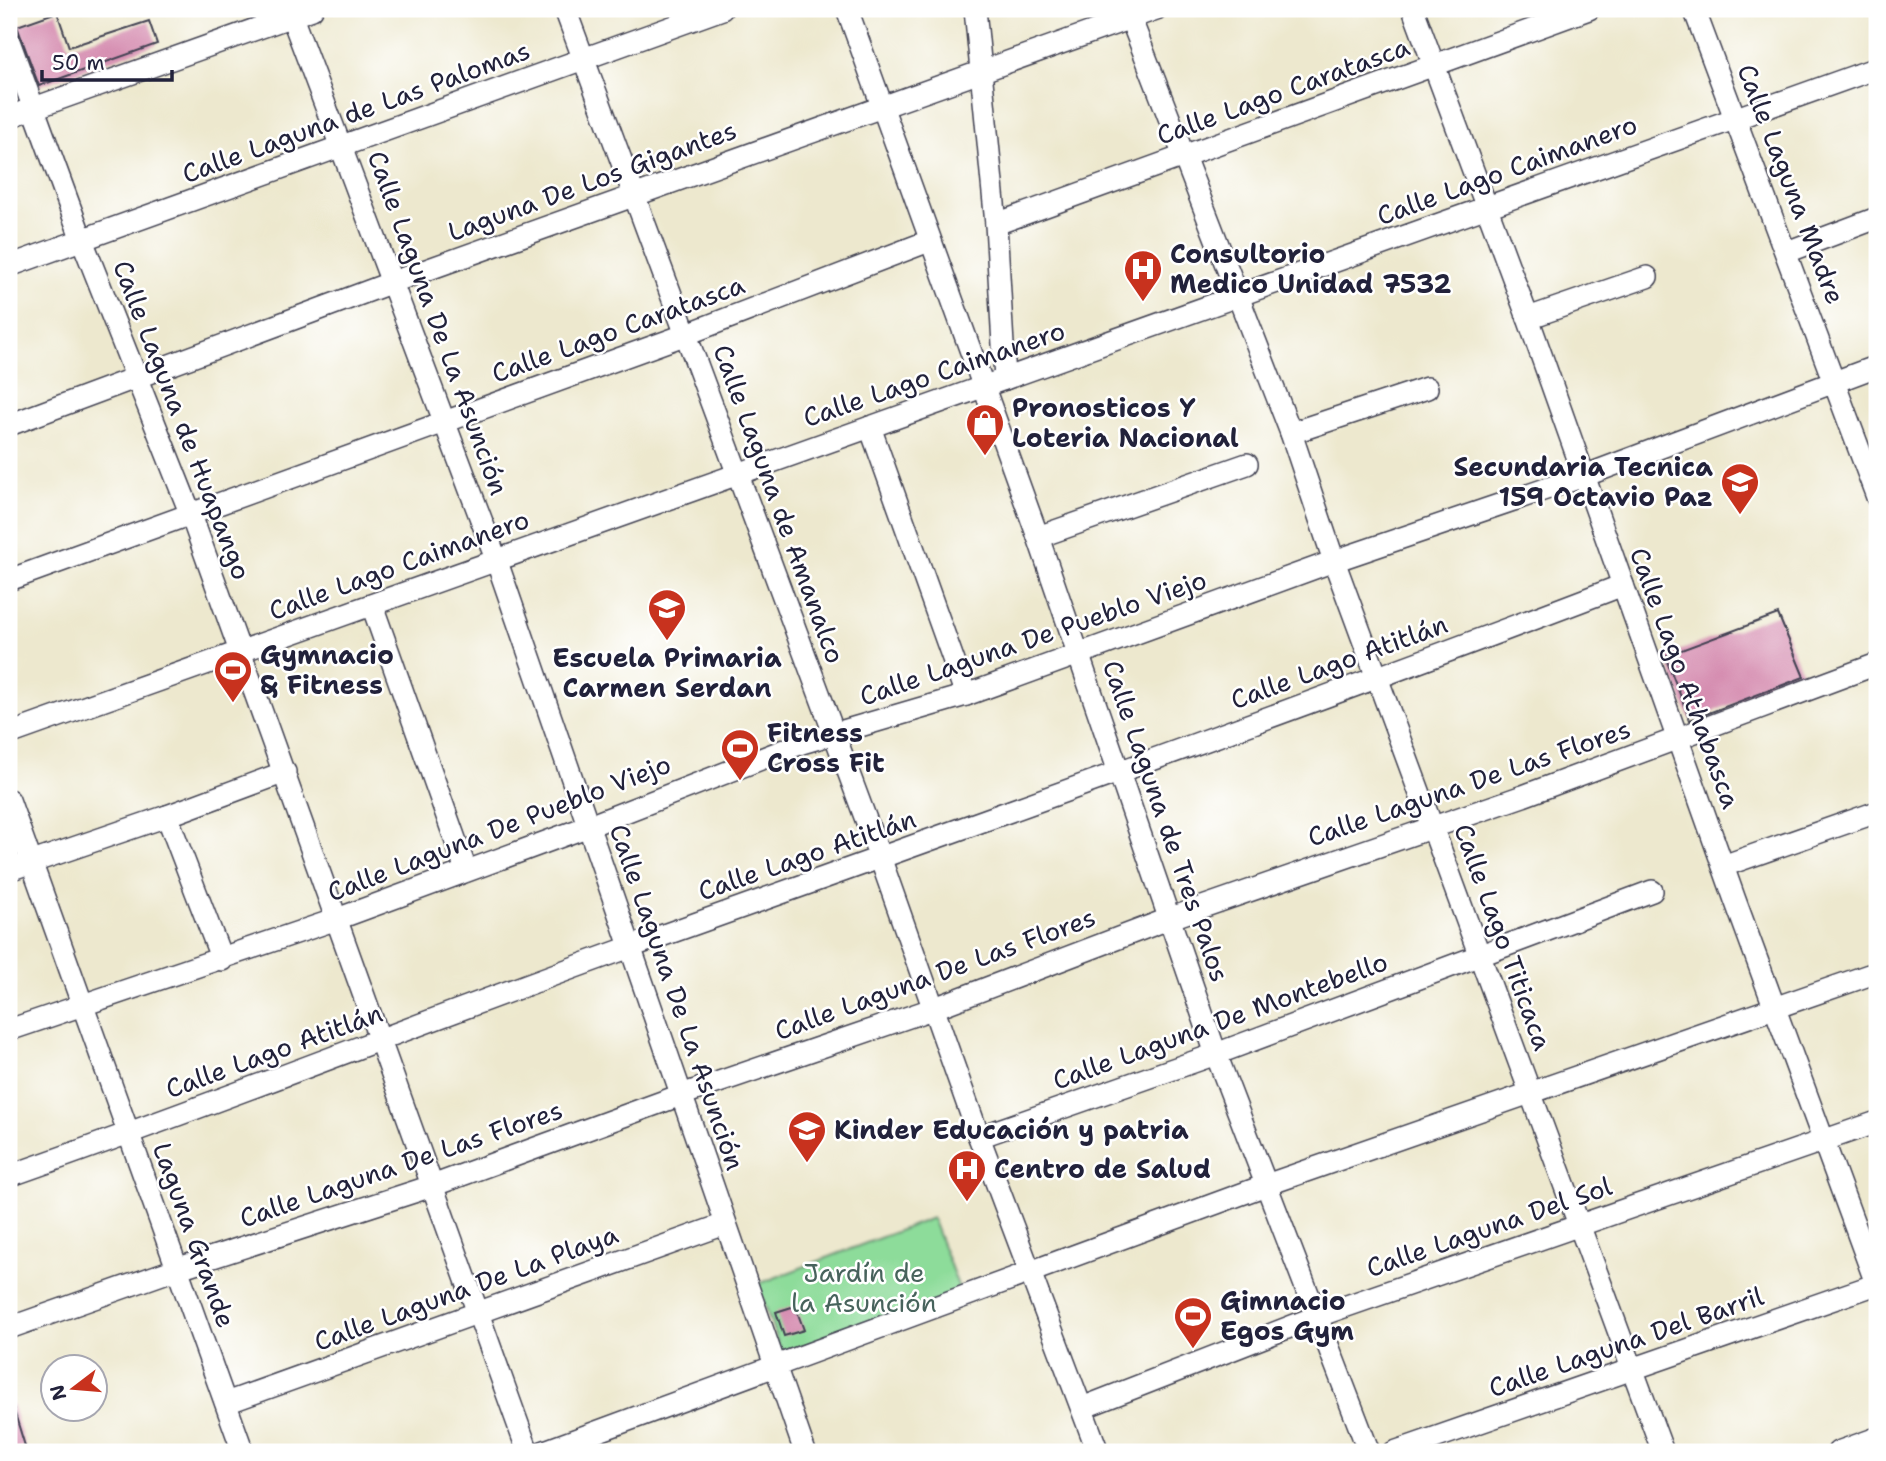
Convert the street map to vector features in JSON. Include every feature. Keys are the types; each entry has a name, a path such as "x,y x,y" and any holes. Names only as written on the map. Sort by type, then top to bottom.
{"street":[{"name":"Calle Laguna de Amanalco","path":"565,9 881,860 979,1138 1098,1452"},
{"name":"Calle Laguna de Las Palomas","path":"9,266 722,9"},
{"name":"Calle Laguna de Tres Palos","path":"847,9 1038,537 1216,1054 1368,1452"},
{"path":"975,9 996,224 1005,379"},
{"name":"Laguna De Los Gigantes","path":"9,425 1128,14 1156,9"},
{"name":"Calle Lago Athabasca","path":"1413,9 1528,318 1723,866 1877,1285"},
{"name":"Calle Lago Caratasca","path":"996,224 1589,9"},
{"name":"Calle Laguna Madre","path":"1694,9 1877,497"},
{"path":"9,117 298,11"},
{"name":"Calle Laguna De La Asunción","path":"298,11 390,283 496,559 805,1452"},
{"name":"Calle Lago Titicaca","path":"1128,14 1291,432 1334,561 1663,1452"},
{"name":"Calle Laguna de Huapango","path":"9,41 82,240 191,515 242,653 379,1043 528,1452"},
{"name":"Calle Lago Caimanero","path":"9,734 1877,68"},
{"path":"1787,252 1877,218"},
{"name":"Calle Lago Caratasca","path":"9,580 687,334 929,240"},
{"path":"1528,318 1647,277"},
{"name":"Calle Laguna De Pueblo Viejo","path":"9,1030 337,919 589,826 802,743 966,695 1334,561 1584,476 1877,366"},
{"path":"1291,432 1427,388"},
{"path":"870,427 966,695"},
{"path":"1038,537 1247,464"},
{"name":"Calle Lago Atitlán","path":"9,1176 379,1043 630,947 881,860 1623,585"},
{"path":"372,605 466,870"},
{"name":"Calle Laguna De Las Flores","path":"9,1328 176,1269 432,1186 681,1094 932,1009 1171,918 1678,740 1877,664"},
{"path":"9,870 285,772"},
{"name":"Laguna Grande","path":"9,800 243,1452"},
{"path":"1723,866 1877,812"},
{"path":"167,816 222,960"},
{"name":"Calle Laguna De Montebello","path":"979,1138 1216,1054 1652,891"},
{"path":"542,1452 1266,1185 1869,975"},
{"name":"Calle Laguna Del Sol","path":"1082,1408 1318,1317 1877,1122"},
{"name":"Calle Laguna De La Playa","path":"226,1403 479,1315 725,1224"},
{"name":"Calle Laguna Del Barril","path":"1394,1452 1877,1285"},
{"path":"1838,1452 1877,1438"}],"green space":[{"name":"Jardín de la Asunción","path":"932,1218 962,1296 781,1353 758,1284"}],"building":[{"path":"57,12 69,47 149,21 157,44 39,86 17,26"},
{"path":"1778,614 1804,677 1690,720 1665,656"},
{"path":"795,1306 804,1330 784,1336 776,1312"},
{"path":"12,1404 25,1446 9,1451 9,1405"}],"place":[{"name":"Consultorio Medico Unidad 7532","path":"1143,303"},
{"name":"Pronosticos Y Loteria Nacional","path":"985,457"},
{"name":"Secundaria Tecnica 159 Octavio Paz","path":"1740,516"},
{"name":"Escuela Primaria Carmen Serdan","path":"667,642"},
{"name":"Gymnacio & Fitness","path":"233,704"},
{"name":"Fitness Cross Fit","path":"740,782"},
{"name":"Kinder Educación y patria","path":"807,1164"},
{"name":"Centro de Salud","path":"967,1203"},
{"name":"Gimnacio Egos Gym","path":"1193,1350"}]}
